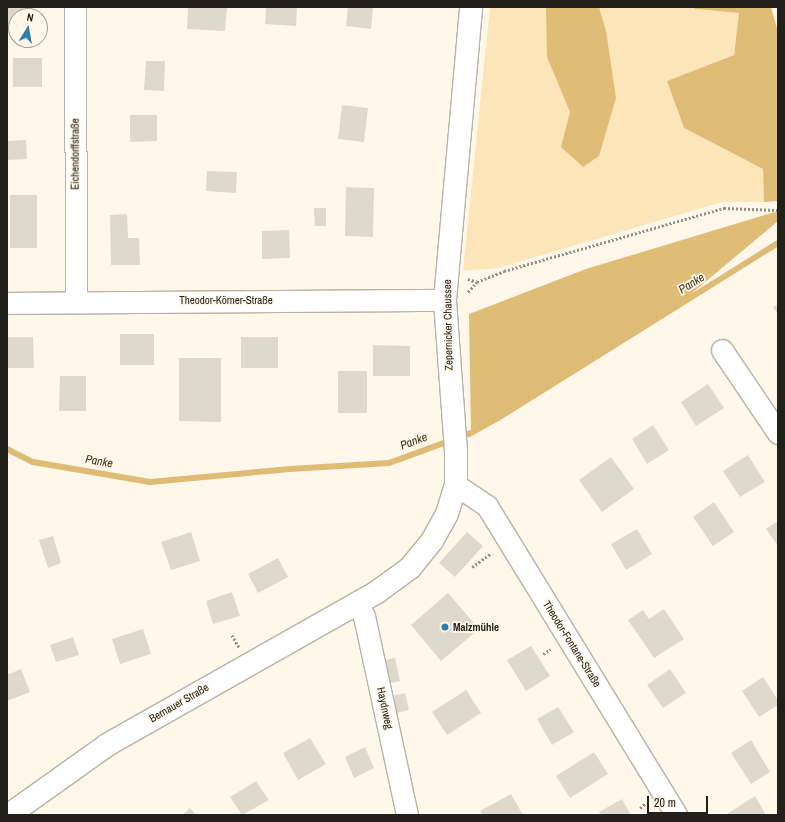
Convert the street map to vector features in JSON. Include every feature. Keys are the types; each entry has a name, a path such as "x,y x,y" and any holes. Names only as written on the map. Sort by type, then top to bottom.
{"main road":[{"name":"Zepernicker Chaussee","path":"357,603 410,568 432,541 446,514 456,485 456,451 445,300 472,7"},
{"name":"Bernauer Straße","path":"9,815 107,745 357,603"}],"street":[{"name":"Eichendorffstraße","path":"75,7 76,302"},
{"name":"Theodor-Körner-Straße","path":"7,303 445,300"},
{"path":"722,350 778,433"},
{"name":"Theodor-Fontane-Straße","path":"456,485 487,506 676,815"},
{"name":"Haydnweg","path":"357,603 364,616 407,815"}],"path":[{"path":"466,294 477,282 504,271 724,208 778,210"},
{"path":"232,635 242,650"}],"shaded area":[{"path":"490,7 695,7 695,9 739,13 734,55 667,81 684,128 763,169 764,202 722,202 498,268 463,271"},
{"path":"546,7 599,7 606,31 616,98 599,156 583,167 561,147 570,112 547,57"},
{"path":"695,7 771,7 778,32 778,201 764,202 763,169 684,128 667,81 734,55 739,13 695,9"},
{"path":"778,211 778,221 667,314 471,433 469,314 586,269"}],"building":[{"path":"7,7 23,7 8,8 7,27"},
{"path":"188,7 227,7 225,31 187,29"},
{"path":"266,7 297,7 296,26 265,24"},
{"path":"348,7 373,7 371,29 346,26"},
{"path":"13,58 42,58 42,87 13,87"},
{"path":"146,61 165,61 164,91 144,90"},
{"path":"342,105 368,108 364,142 338,139"},
{"path":"130,115 157,115 157,141 130,142"},
{"path":"26,140 27,159 7,160 7,141"},
{"path":"207,171 237,172 236,193 206,191"},
{"path":"346,187 374,188 373,237 345,236"},
{"path":"10,195 37,195 37,248 10,248"},
{"path":"314,208 326,208 326,226 315,226"},
{"path":"127,214 128,238 139,238 140,265 111,265 110,215"},
{"path":"289,230 290,258 262,259 262,231"},
{"path":"778,304 778,315 773,307"},
{"path":"120,334 154,334 154,365 120,365"},
{"path":"7,337 33,337 34,368 7,368"},
{"path":"241,337 278,337 278,368 241,368"},
{"path":"373,345 410,346 410,376 373,376"},
{"path":"179,358 221,358 221,422 179,421"},
{"path":"338,371 367,371 367,413 338,413"},
{"path":"60,376 86,376 86,411 59,411"},
{"path":"708,384 724,408 696,426 681,402"},
{"path":"653,425 669,450 647,464 632,439"},
{"path":"748,455 765,482 740,497 723,471"},
{"path":"611,457 634,489 602,512 579,480"},
{"path":"714,502 734,532 713,546 693,517"},
{"path":"778,521 778,546 766,529"},
{"path":"637,529 652,554 626,570 611,544"},
{"path":"191,532 200,561 171,570 161,542"},
{"path":"467,532 483,546 455,577 439,563"},
{"path":"53,536 61,563 48,568 39,540"},
{"path":"278,558 288,577 258,593 248,574"},
{"path":"232,592 240,616 213,624 206,601"},
{"name":"Malzmühle","path":"448,593 479,629 441,661 411,625"},
{"path":"664,609 684,639 654,658 628,620 643,610 649,619"},
{"path":"143,629 151,654 120,664 112,639"},
{"path":"73,637 79,655 56,662 50,645"},
{"path":"531,646 550,676 526,691 507,660"},
{"path":"395,658 400,681 385,684 380,661"},
{"path":"21,669 30,692 7,701 7,675"},
{"path":"670,669 686,693 663,708 647,685"},
{"path":"763,677 778,700 778,705 759,717 742,691"},
{"path":"466,690 481,713 447,735 432,712"},
{"path":"405,693 409,710 391,714 387,697"},
{"path":"558,707 574,732 552,745 537,719"},
{"path":"310,738 326,764 298,780 283,753"},
{"path":"751,740 770,772 751,784 731,753"},
{"path":"365,747 374,768 354,778 345,757"},
{"path":"594,752 608,774 570,798 556,776"},
{"path":"256,781 269,800 242,815 230,797"},
{"path":"511,794 523,815 483,815 480,811"},
{"path":"755,796 766,815 727,814"},
{"path":"622,799 631,815 601,815 599,812"},
{"path":"190,808 196,815 182,815"}],"waterway":[{"name":"Panke","path":"7,449 33,462 150,482 290,469 389,463 471,433 498,418 778,243"}],"place":[{"name":"Malzmühle","path":"445,627"}]}
